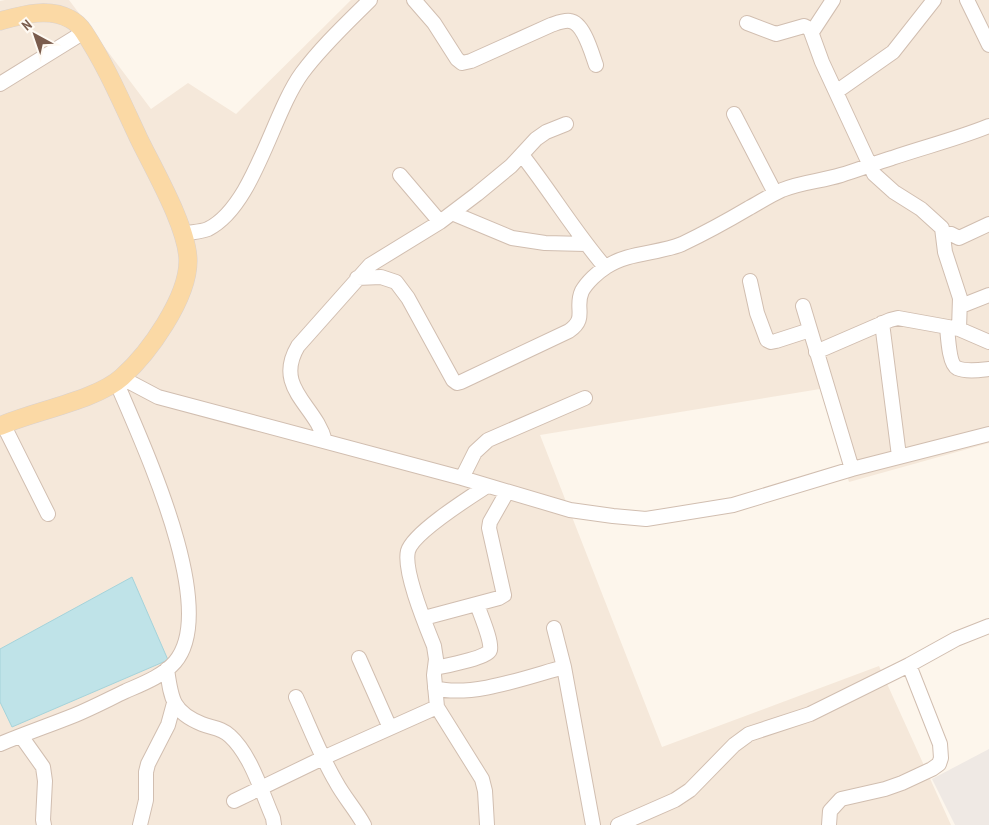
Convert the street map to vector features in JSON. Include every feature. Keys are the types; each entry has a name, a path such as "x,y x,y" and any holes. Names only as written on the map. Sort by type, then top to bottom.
{"main road":[{"path":"0,21 42,12 68,18 78,24 104,66 173,210 182,234 188,260 183,291 168,319 119,380 86,397 2,425"}],"street":[{"path":"182,234 209,228 236,202 250,180 282,108 302,73 370,0"},
{"path":"414,0 434,24 457,59 462,62 471,61 550,25 562,21 571,21 578,24 583,32 596,66"},
{"path":"812,32 832,0"},
{"path":"836,92 893,52 934,0"},
{"path":"967,0 989,45"},
{"path":"747,22 776,34 804,26 810,29 836,92 874,174 894,192 921,209 936,222 944,233 945,252 961,306 953,328 951,358 954,365 966,370 989,370"},
{"path":"0,84 84,32"},
{"path":"734,114 775,194"},
{"path":"326,441 323,432 297,395 290,378 290,366 298,346 370,265 440,222 477,194 522,155 536,139 546,132 566,124"},
{"path":"357,278 381,277 396,282 408,298 457,383 577,326 582,290 605,267 617,260 664,250 681,244 793,186 839,176 957,139 989,126"},
{"path":"522,155 586,244 605,267"},
{"path":"400,175 440,222"},
{"path":"452,213 512,238 545,243 586,244"},
{"path":"944,233 959,238 988,227"},
{"path":"750,281 757,313 767,340 771,342 776,341 810,330"},
{"path":"961,306 989,295"},
{"path":"803,306 852,469"},
{"path":"816,352 882,323 898,318 953,328 989,342"},
{"path":"882,323 899,456"},
{"path":"119,380 158,397 462,478 570,510 646,519 733,505 852,469 989,434"},
{"path":"0,744 76,715 142,684 168,669 176,662 183,648 188,629 188,596 182,554 119,380"},
{"path":"462,478 475,452 488,440 585,398"},
{"path":"2,425 48,514"},
{"path":"484,823 485,790 482,779 437,707 434,646 407,564 408,549 417,537 452,509 487,486"},
{"path":"424,618 500,598 504,595 489,528 490,522 507,492"},
{"path":"435,668 479,658 490,650 477,604"},
{"path":"618,825 675,800 690,790 734,744 749,734 810,714 909,665 956,639 989,626"},
{"path":"554,628 564,667 593,825"},
{"path":"359,658 390,728"},
{"path":"829,825 830,811 841,800 902,783 939,764 941,758 940,744 909,665"},
{"path":"435,688 453,692 477,690 564,667"},
{"path":"168,669 170,695 174,703 186,715 202,724 220,729 239,746 260,788 273,818 274,825"},
{"path":"296,696 336,783 364,825"},
{"path":"140,825 146,800 146,772 148,764 168,726 174,703"},
{"path":"234,802 323,758 437,707"},
{"path":"21,736 43,767 46,781 44,825"}],"shaded area":[{"path":"69,0 151,109 188,83 236,114 351,0 989,0 989,443 849,482 820,389 540,435 662,747 879,666 951,825 0,825 0,1"},
{"path":"989,749 989,825 955,825 932,779"}],"water":[{"path":"132,577 168,660 12,727 0,702 0,649"}]}
